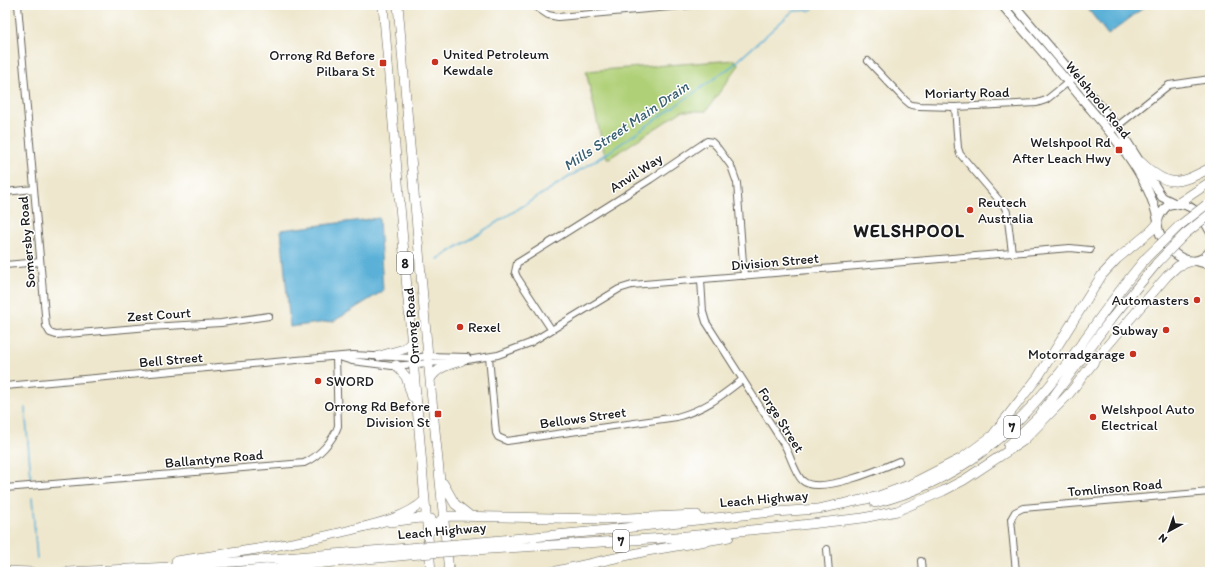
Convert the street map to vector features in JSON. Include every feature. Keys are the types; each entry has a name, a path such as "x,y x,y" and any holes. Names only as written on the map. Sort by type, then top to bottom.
{"highway":[{"name":"Orrong Road","path":"383,5 431,568"},
{"name":"Orrong Road","path":"398,5 430,380 441,480 441,520"},
{"path":"1141,162 1156,176 1174,182 1187,180 1210,168"},
{"path":"1176,204 1210,182"},
{"name":"7","path":"818,508 842,508 869,504 896,497 929,485 962,467 987,449 1013,426 1062,370 1122,286 1146,258 1179,226 1208,203"},
{"name":"7","path":"964,480 1001,452 1039,416 1111,319 1157,263 1185,234 1210,214"},
{"name":"7","path":"818,508 876,497 910,485 962,458 992,436 1038,377 1102,275 1117,259 1152,230 1158,222"},
{"name":"7","path":"964,480 1023,442 1038,428 1069,394 1167,276 1178,266 1194,261"},
{"path":"379,356 404,349 412,342"},
{"path":"430,380 434,373 443,367 461,361"},
{"path":"396,366 403,372 408,382 419,422"},
{"path":"441,480 455,504 469,515"},
{"name":"Leach Highway","path":"68,572 109,571 458,547 657,538 783,527 863,518 897,511 964,480"},
{"path":"377,523 417,506 425,500"},
{"name":"Leach Highway","path":"458,547 818,508"},
{"path":"109,571 255,549 316,538 377,523 426,518 441,520 469,515 604,519 761,513"},
{"path":"428,533 441,520"},
{"path":"441,520 446,534 448,567 444,572"},
{"path":"552,572 647,551 783,527"},
{"name":"Leach Highway","path":"231,572 420,550"},
{"path":"431,568 435,572"},
{"path":"5,571 31,572"}],"main road":[{"name":"Welshpool Road","path":"1002,5 1110,132 1143,179 1154,204 1161,234 1171,248 1181,258 1194,261"},
{"name":"Welshpool Road","path":"1014,5 1117,126 1162,197 1176,204 1185,204 1193,208 1201,216 1210,231"},
{"path":"1084,86 1082,92 1089,107"},
{"path":"1158,222 1167,207 1176,204"},
{"path":"1194,261 1205,256 1210,251"},
{"path":"1194,261 1210,265"}],"street":[{"name":"Somersby Road","path":"18,5 46,326 50,333"},
{"path":"533,5 548,15 558,17 639,7 692,5"},
{"name":"Moriarty Road","path":"868,61 911,105 955,107 1041,102 1076,76"},
{"path":"1110,132 1169,85 1210,80"},
{"path":"955,107 958,148 963,159 1004,206 1007,212 1012,253"},
{"name":"Anvil Way","path":"551,329 517,277 515,272 517,263 553,239 651,179 707,141 712,142 717,147 731,166 737,183 744,276"},
{"path":"5,192 34,189"},
{"name":"Division Street","path":"429,360 489,357 518,348 625,286 1070,248 1090,250"},
{"path":"5,265 40,262"},
{"name":"Forge Street","path":"701,280 702,312 706,322 785,446 793,460 799,478 804,482 815,485 825,484 863,477 899,461"},
{"name":"Zest Court","path":"50,333 56,335 149,327 221,323 270,316"},
{"name":"Bell Street","path":"5,386 252,365 300,358 353,355 379,356 413,361"},
{"name":"Bell Street","path":"337,357 352,361 396,366 413,361"},
{"name":"Ballantyne Road","path":"5,488 304,463 314,458 324,448 334,436 338,426 337,357"},
{"name":"Bellows Street","path":"489,357 496,433 498,437 507,441 677,417 696,412 712,403 742,380"},
{"name":"Division Street","path":"429,360 461,361 479,358"},
{"path":"413,361 429,360"},
{"name":"Tomlinson Road","path":"1016,572 1011,519 1015,512 1023,508 1210,492"},
{"path":"827,549 829,572"},
{"path":"921,561 922,572"}],"green space":[{"path":"735,60 739,65 706,111 682,111 608,159 604,152 586,71"}],"water":[{"path":"1085,5 1147,5 1108,35"},
{"path":"379,218 383,291 334,321 290,327 281,230"}],"waterway":[{"name":"Mills Street Main Drain","path":"438,259 609,152 731,67 793,11 811,10 817,5"},
{"name":"Mills Street Main Drain","path":"25,408 31,477"},
{"name":"Mills Street Main Drain","path":"32,498 37,559"}],"place":[{"name":"United Petroleum Kewdale","path":"435,62"},
{"name":"Orrong Rd Before Pilbara St","path":"383,63"},
{"name":"Welshpool Rd After Leach Hwy","path":"1119,150"},
{"name":"Reutech Australia","path":"970,210"},
{"name":"Automasters","path":"1197,300"},
{"name":"Rexel","path":"460,327"},
{"name":"Subway","path":"1166,330"},
{"name":"Motorradgarage","path":"1133,354"},
{"name":"SWORD","path":"318,381"},
{"name":"Orrong Rd Before Division St","path":"438,414"},
{"name":"Welshpool Auto Electrical","path":"1093,417"}],"district":[{"name":"WELSHPOOL","path":"909,231"}]}
